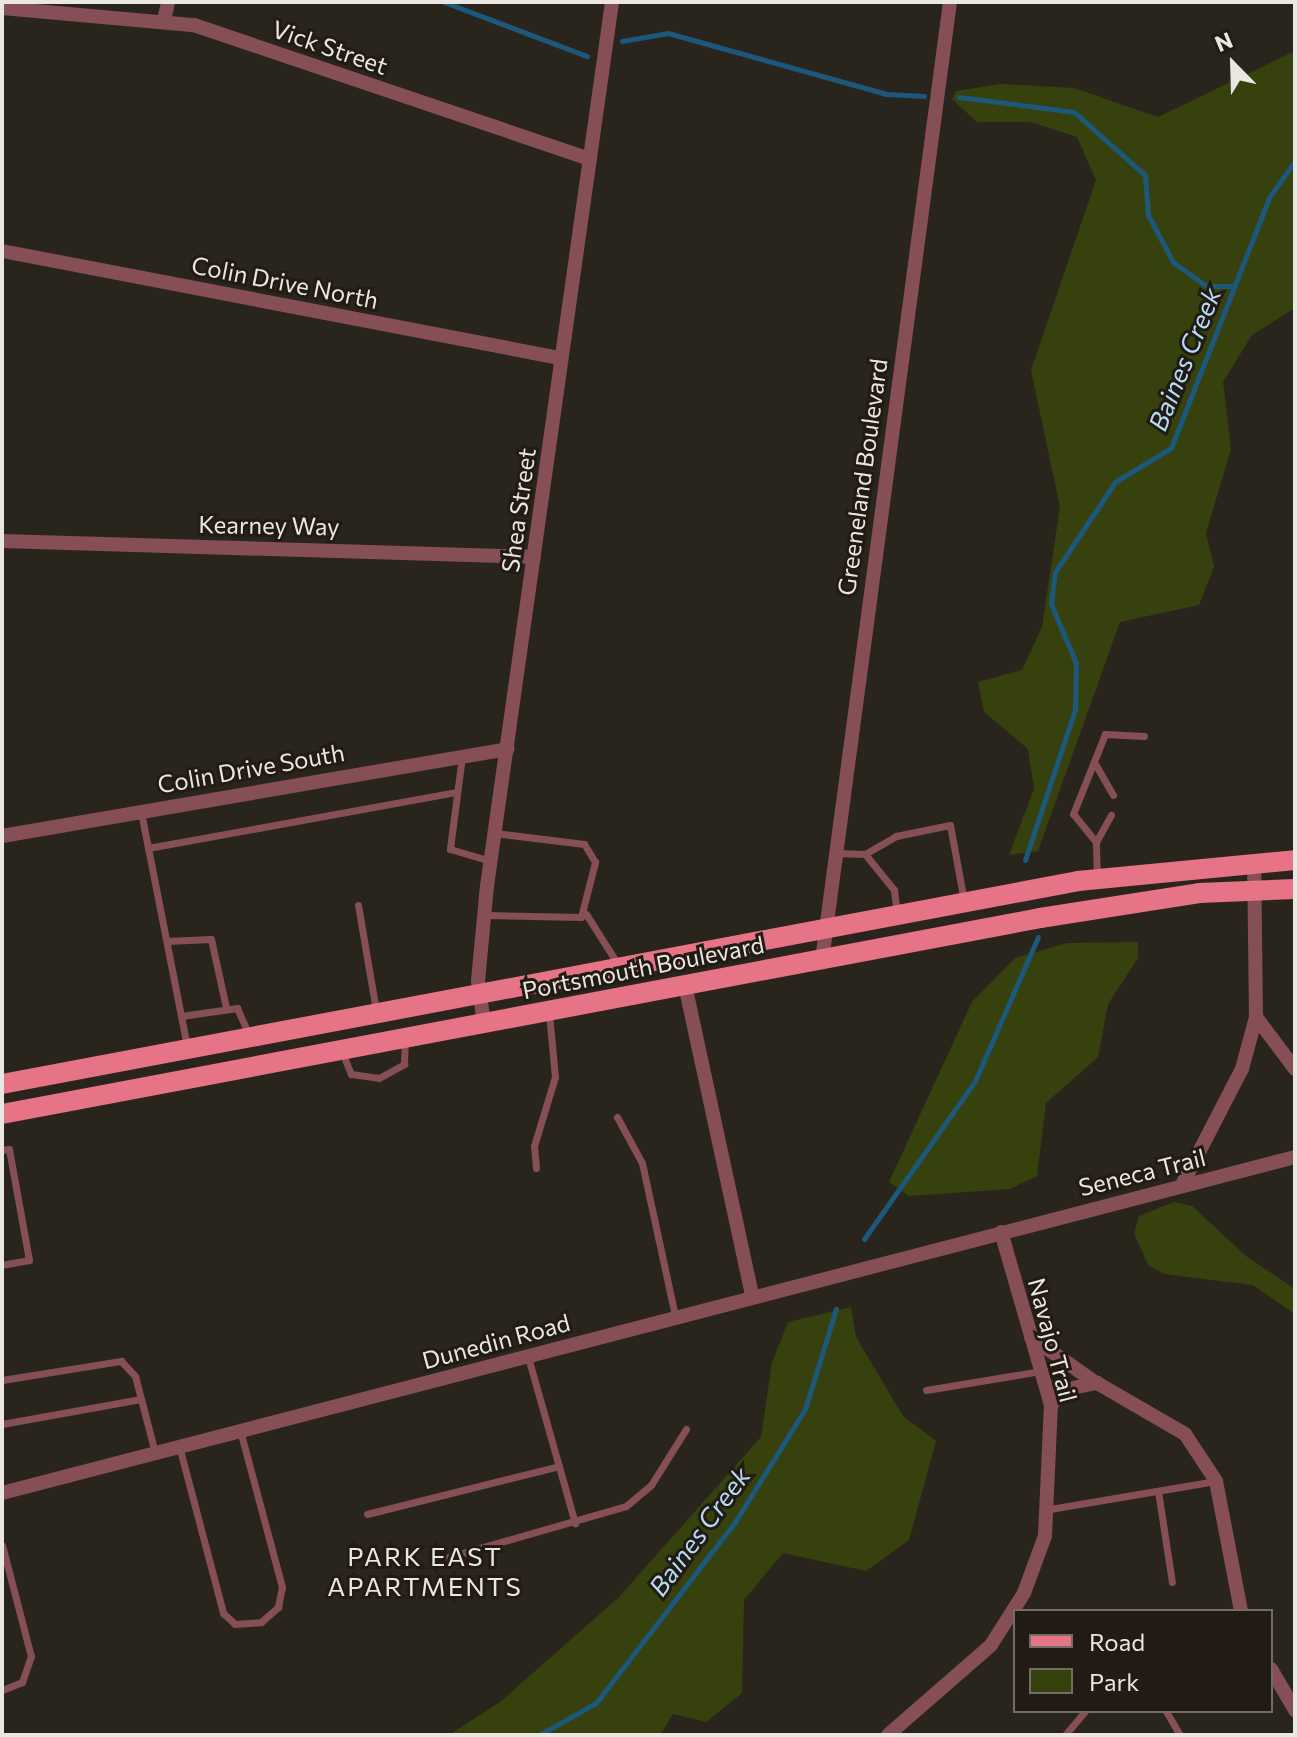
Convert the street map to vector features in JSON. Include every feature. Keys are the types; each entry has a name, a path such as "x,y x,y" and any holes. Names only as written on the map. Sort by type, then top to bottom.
{"main road":[{"name":"Portsmouth Boulevard","path":"2,1084 1097,879 1295,860"},
{"name":"Portsmouth Boulevard","path":"2,1114 1152,899 1295,889"}],"street":[{"path":"164,20 168,2"},
{"name":"Shea Street","path":"484,1024 480,994 484,915 612,2"},
{"name":"Greeneland Boulevard","path":"822,960 833,853 950,2"},
{"name":"Vick Street","path":"8,5 164,20 590,159"},
{"name":"Colin Drive North","path":"2,251 560,358"},
{"name":"Kearney Way","path":"2,541 534,557"},
{"name":"Colin Drive South","path":"2,836 508,749"},
{"path":"1182,1185 1242,1069 1256,1017 1254,862"},
{"path":"685,985 752,1296"},
{"path":"1256,1017 1295,1069"},
{"name":"Seneca Trail","path":"1001,1232 1295,1157"},
{"name":"Dunedin Road","path":"2,1493 1001,1232"},
{"name":"Navajo Trail","path":"1001,1232 1051,1405 1050,1509 1024,1593 1014,1609"},
{"path":"1031,1337 1097,1383 1185,1434 1216,1481 1241,1609"},
{"path":"1051,1405 1071,1386 1097,1383"},
{"name":"Navajo Trail","path":"888,1735 991,1645 1013,1610"},
{"path":"1273,1672 1295,1710"}],"lane":[{"path":"1096,842 1073,814 1105,734 1144,736"},
{"path":"462,755 450,849 491,861"},
{"path":"1094,762 1113,795"},
{"path":"148,848 457,792"},
{"path":"141,810 188,1049"},
{"path":"1097,879 1096,842 1111,815"},
{"path":"833,853 865,854 896,836 950,825 964,903"},
{"path":"495,833 590,847 595,862 586,914 620,968"},
{"path":"865,854 894,890 897,916"},
{"path":"358,905 377,1013"},
{"path":"484,915 586,914"},
{"path":"167,941 211,939 226,1008"},
{"path":"181,1016 226,1008 243,1013 250,1037"},
{"path":"536,1168 534,1146 555,1077 548,1011"},
{"path":"342,1050 351,1074 379,1078 404,1064 405,1038"},
{"path":"617,1117 642,1163 675,1316"},
{"path":"2,1150 9,1149 29,1260 2,1265"},
{"path":"528,1357 575,1523"},
{"path":"2,1380 113,1359 130,1367 155,1453"},
{"path":"926,1390 986,1374 1000,1381 1041,1371"},
{"path":"2,1424 141,1399"},
{"path":"445,1558 575,1523 641,1496 686,1429"},
{"path":"179,1446 223,1613 235,1624 261,1622 278,1607 282,1587 240,1430"},
{"path":"367,1514 559,1466"},
{"path":"1050,1509 1216,1481"},
{"path":"1158,1491 1172,1582"},
{"path":"2,1545 31,1656 22,1682 2,1690"},
{"path":"1065,1735 1083,1713"},
{"path":"1167,1713 1180,1735"}],"green space":[{"path":"1295,51 1295,308 1252,335 1223,382 1231,449 1206,533 1214,567 1199,605 1120,622 1038,851 1009,855 1034,789 1028,749 984,712 978,682 1022,670 1042,627 1060,507 1031,370 1096,180 1077,137 1031,122 977,122 952,99 956,91 1001,84 1074,88 1158,117"},
{"path":"1138,942 1138,958 1108,1004 1098,1057 1046,1103 1037,1176 1010,1189 909,1196 889,1182 972,1002 1015,958 1067,943"},
{"path":"1174,1202 1192,1206 1246,1256 1295,1289 1295,1314 1253,1285 1164,1274 1148,1265 1134,1233 1139,1216"},
{"path":"851,1307 856,1337 903,1416 936,1441 909,1540 866,1571 783,1553 744,1600 742,1693 706,1722 673,1714 660,1735 449,1735 500,1702 619,1597 761,1437 772,1362 788,1322"}],"waterway":[{"path":"444,2 587,56"},
{"path":"622,41 668,33 886,94 924,96"},
{"path":"959,97 1074,112 1145,175 1148,215 1173,262 1206,286 1235,286"},
{"name":"Baines Creek","path":"1025,860 1075,710 1076,663 1051,604 1055,572 1115,482 1171,448 1270,196 1295,161"},
{"name":"Baines Creek","path":"864,1239 975,1081 1038,937"},
{"name":"Baines Creek","path":"539,1735 596,1703 735,1522 805,1409 836,1309"}],"district":[{"name":"PARK EAST APARTMENTS","path":"425,1571"}]}
